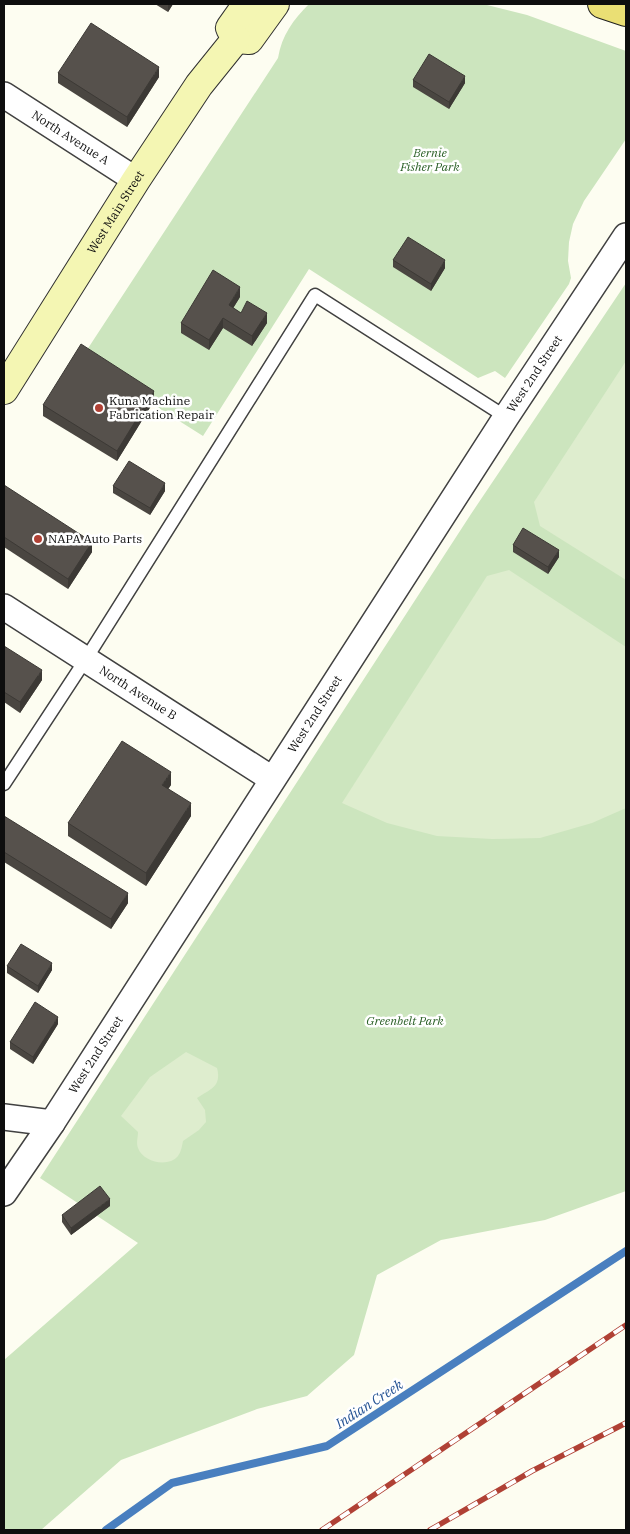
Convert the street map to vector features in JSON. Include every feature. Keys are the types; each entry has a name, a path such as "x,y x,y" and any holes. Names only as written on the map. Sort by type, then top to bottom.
{"main road":[{"path":"236,39 230,28 247,4"},
{"name":"West Main Street","path":"4,390 136,180 199,85 236,39 249,40 275,4"},
{"path":"602,4 626,12"}],"street":[{"name":"North Avenue A","path":"4,95 136,180"},
{"name":"West 2nd Street","path":"4,1193 52,1123 506,417 626,236"},
{"name":"North Avenue B","path":"4,607 272,779"},
{"path":"4,1117 52,1123"}],"lane":[{"path":"4,784 86,659 315,295 506,417"}],"green space":[{"name":"Bernie Fisher Park","path":"309,4 483,4 527,15 626,51 626,139 584,201 573,224 569,242 568,261 571,278 569,284 505,378 495,371 478,378 309,269 203,436 81,359 278,58 282,42 289,28"},
{"name":"Greenbelt Park","path":"626,283 626,1191 545,1220 441,1240 377,1275 354,1355 307,1396 257,1409 121,1460 41,1530 4,1530 4,1360 138,1243 40,1178 471,514"},
{"path":"626,361 626,580 540,526 534,502"},
{"path":"509,570 626,647 626,808 592,823 540,838 492,839 437,836 387,823 342,803 487,576"},
{"path":"186,1052 217,1068 218,1079 214,1087 197,1098 205,1110 206,1122 199,1130 183,1141 179,1154 174,1160 156,1162 141,1153 137,1144 138,1132 121,1116 150,1077"}],"building":[{"path":"91,23 159,67 127,117 58,73"},
{"path":"429,54 465,76 449,102 413,80"},
{"path":"408,237 445,260 431,284 393,260"},
{"path":"213,270 240,287 229,305 241,313 247,301 267,313 252,336 223,318 209,340 181,323"},
{"name":"Kuna Machine Fabrication Repair","path":"81,344 154,391 117,451 43,405"},
{"path":"129,461 165,483 150,508 113,486"},
{"name":"NAPA Auto Parts","path":"4,485 92,542 68,579 4,537"},
{"path":"523,528 559,550 548,567 513,545"},
{"path":"4,646 42,670 20,702 4,692"},
{"path":"122,741 171,772 162,785 191,803 146,873 68,823"},
{"path":"4,816 128,893 111,919 4,852"},
{"path":"21,944 52,963 38,986 7,966"},
{"path":"35,1002 58,1017 33,1057 10,1042"},
{"path":"100,1186 110,1199 71,1228 62,1215"}],"waterway":[{"name":"Indian Creek","path":"106,1530 172,1483 327,1446 626,1251"}],"railway":[{"path":"322,1530 626,1325"},
{"path":"430,1530 532,1471 626,1423"}],"place":[{"name":"Kuna Machine Fabrication Repair","path":"99,408"},
{"name":"NAPA Auto Parts","path":"38,539"}]}
